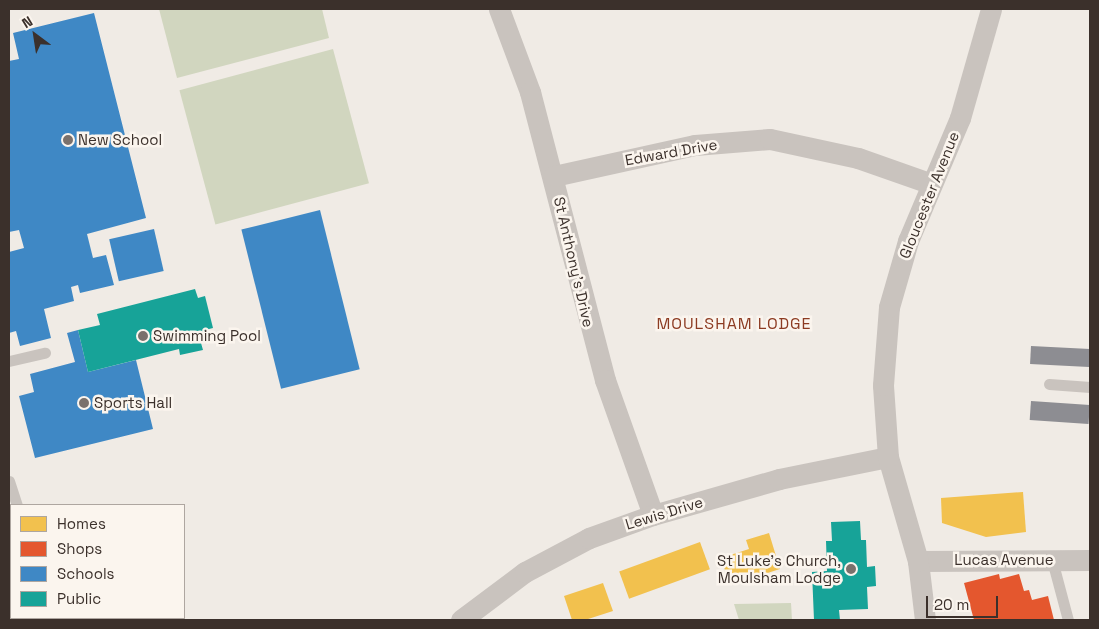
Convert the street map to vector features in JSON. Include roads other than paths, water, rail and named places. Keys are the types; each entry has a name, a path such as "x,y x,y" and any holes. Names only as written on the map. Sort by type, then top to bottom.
{"street":[{"name":"St Anthony's Drive","path":"499,9 530,92 554,176 592,338 653,515"},
{"name":"Gloucester Avenue","path":"925,620 918,561 888,456 883,385 890,307 908,241 960,118 991,9"},
{"name":"Edward Drive","path":"554,176 695,145 770,139 858,158 932,184"},
{"name":"Lewis Drive","path":"461,620 524,572 589,538 653,515 779,479 888,456"},
{"name":"Lucas Avenue","path":"918,561 1090,560"}],"lane":[{"path":"9,361 45,353"},
{"path":"1049,384 1090,387"},
{"path":"9,481 17,504"},
{"path":"1052,560 1068,620"}],"place":[{"name":"New School","path":"68,140"},
{"name":"Swimming Pool","path":"143,336"},
{"name":"Sports Hall","path":"84,403"},
{"name":"St Luke's Church, Moulsham Lodge","path":"851,569"}],"district":[{"name":"MOULSHAM LODGE","path":"734,324"}]}
